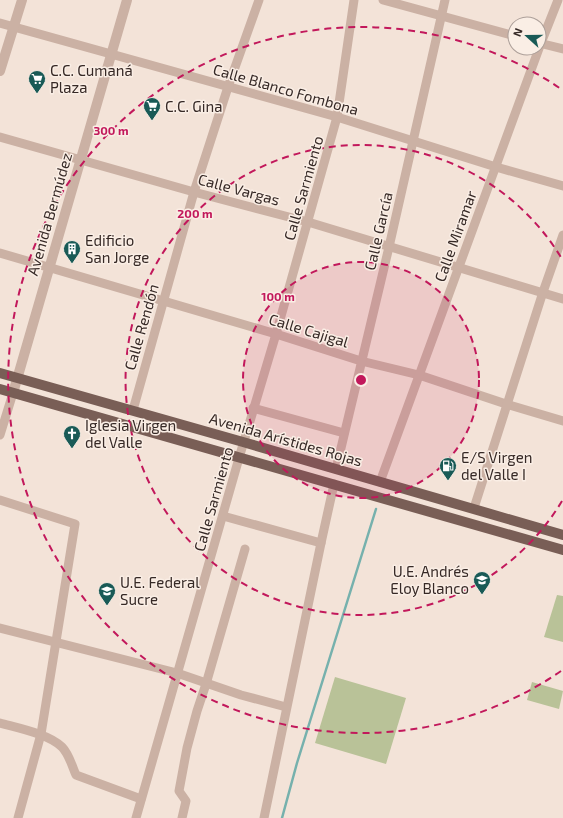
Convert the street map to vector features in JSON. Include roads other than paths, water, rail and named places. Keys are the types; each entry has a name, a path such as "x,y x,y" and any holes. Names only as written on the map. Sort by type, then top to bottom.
{"main road":[{"name":"Avenida Arístides Rojas","path":"0,373 474,508 563,536"},
{"name":"Avenida Arístides Rojas","path":"0,389 563,550"}],"street":[{"path":"0,71 22,0"},
{"name":"Avenida Bermúdez","path":"0,436 127,0"},
{"name":"Calle Rendón","path":"133,410 194,192 228,87 259,0"},
{"name":"Calle Sarmiento","path":"136,818 337,117 354,0"},
{"path":"383,0 507,34"},
{"name":"Calle García","path":"336,469 389,247 445,0"},
{"name":"Calle Miramar","path":"547,26 558,0"},
{"name":"Calle Blanco Fombona","path":"0,22 337,117 496,167 563,186"},
{"path":"547,45 563,49"},
{"name":"Calle Miramar","path":"380,482 535,56"},
{"name":"Calle Vargas","path":"0,137 194,192 308,222 563,299"},
{"path":"474,508 506,404 563,235"},
{"name":"Calle Cajigal","path":"0,253 49,269 276,334 361,361 419,375 563,421"},
{"path":"253,408 344,433"},
{"path":"264,818 286,707 334,484"},
{"path":"0,500 75,524 41,734 18,818"},
{"path":"223,516 321,543"},
{"path":"182,818 186,801 179,791 193,725 245,549"},
{"path":"0,628 177,673 241,695 286,707"},
{"path":"0,723 41,734 61,746 66,752 76,775 141,799"}],"waterway":[{"path":"282,818 297,763 376,509"}],"place":[{"name":"C.C. Cumaná Plaza","path":"37,94"},
{"name":"C.C. Gina","path":"152,121"},
{"name":"Edificio San Jorge","path":"72,264"},
{"name":"Iglesia Virgen del Valle","path":"72,449"},
{"name":"E/S Virgen del Valle I","path":"448,481"},
{"name":"U.E. Andrés Eloy Blanco","path":"482,595"},
{"name":"U.E. Federal Sucre","path":"107,606"}]}
